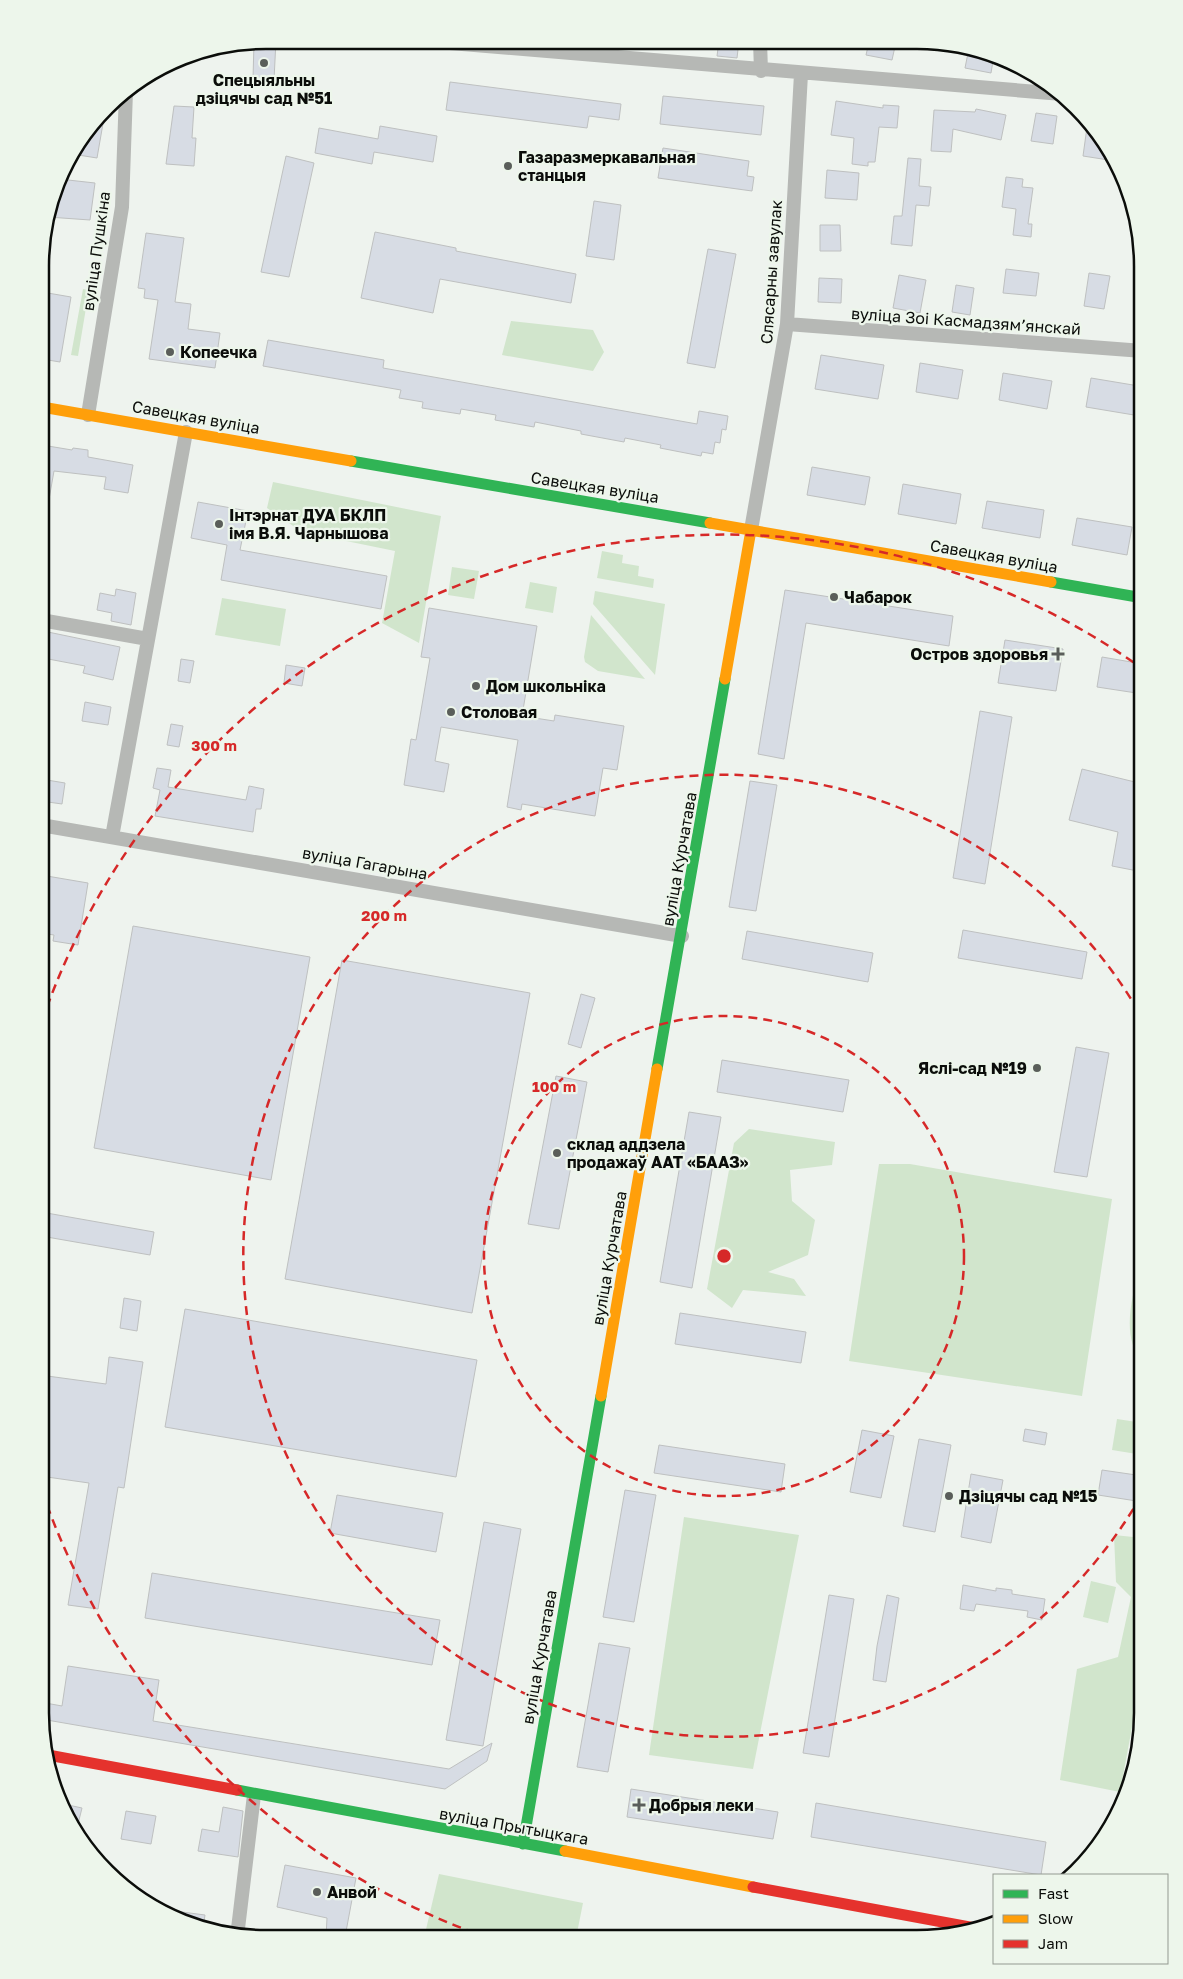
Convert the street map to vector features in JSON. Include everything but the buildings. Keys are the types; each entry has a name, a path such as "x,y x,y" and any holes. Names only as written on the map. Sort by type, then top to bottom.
{"main road":[{"name":"Савецкая вуліца","path":"49,408 573,501 1134,596"},
{"name":"вуліца Курчатава","path":"523,1844 751,530"},
{"name":"вуліца Прытыцкага","path":"53,1756 962,1926"}],"street":[{"path":"562,49 801,74 1048,93"},
{"path":"760,49 761,70"},
{"name":"Слясарны завулак","path":"751,530 787,324 801,74"},
{"name":"вуліца Пушкіна","path":"88,414 122,207 126,101"},
{"name":"вуліца Зоі Касмадзямʼянскай","path":"787,324 1134,350"},
{"path":"112,837 186,432"},
{"path":"49,621 148,639"},
{"name":"вуліца Гагарына","path":"49,826 682,936"},
{"path":"238,1928 254,1795"}],"green space":[{"path":"83,289 89,290 78,356 71,355"},
{"path":"511,321 593,330 604,352 593,371 502,355"},
{"path":"273,482 441,516 419,643 382,623 395,551 302,532 267,508"},
{"path":"602,551 623,555 622,563 639,566 638,576 654,579 653,588 597,578"},
{"path":"452,567 479,571 474,599 448,595"},
{"path":"530,582 557,587 553,613 525,608"},
{"path":"595,591 665,604 655,675 593,604"},
{"path":"222,598 286,609 280,646 215,635"},
{"path":"591,615 645,679 598,671 585,662 584,657"},
{"path":"749,1129 835,1142 832,1165 790,1170 792,1201 815,1220 808,1255 768,1272 794,1279 806,1296 743,1290 732,1308 707,1289 734,1143"},
{"path":"879,1164 910,1164 1112,1199 1082,1396 849,1361"},
{"path":"1134,1291 1134,1348 1130,1324"},
{"path":"1117,1419 1134,1422 1134,1454 1112,1450"},
{"path":"684,1517 799,1535 753,1769 649,1755"},
{"path":"1114,1535 1134,1537 1134,1717 1120,1792 1060,1780 1077,1669 1118,1657 1131,1597 1116,1582"},
{"path":"1091,1581 1116,1587 1108,1623 1083,1617"},
{"path":"439,1874 583,1903 578,1930 426,1930"}],"traffic: fast":[{"path":"351,461 710,523"},
{"path":"1051,582 1134,596"},
{"path":"657,1069 725,679"},
{"path":"523,1844 601,1396"},
{"path":"237,1790 565,1851"}],"traffic: slow":[{"path":"49,408 351,461"},
{"path":"710,523 1051,582"},
{"path":"725,679 751,530"},
{"path":"601,1396 657,1069"},
{"path":"565,1851 753,1887"}],"traffic: jam":[{"path":"53,1756 237,1790"},
{"path":"753,1887 962,1926"}],"place":[{"name":"Спецыяльны дзіцячы сад №51","path":"264,63"},
{"name":"Газаразмеркавальная станцыя","path":"508,166"},
{"name":"Копеечка","path":"170,352"},
{"name":"Інтэрнат ДУА БКЛП імя В.Я. Чарнышова","path":"219,524"},
{"name":"Чабарок","path":"834,597"},
{"name":"Остров здоровья","path":"1058,654"},
{"name":"Дом школьніка","path":"476,686"},
{"name":"Столовая","path":"451,712"},
{"name":"Яслі-сад №19","path":"1037,1068"},
{"name":"склад аддзела продажаў ААТ «БААЗ»","path":"557,1153"},
{"name":"Дзіцячы сад №15","path":"949,1496"},
{"name":"Добрыя леки","path":"639,1805"},
{"name":"Анвой","path":"317,1892"}]}
